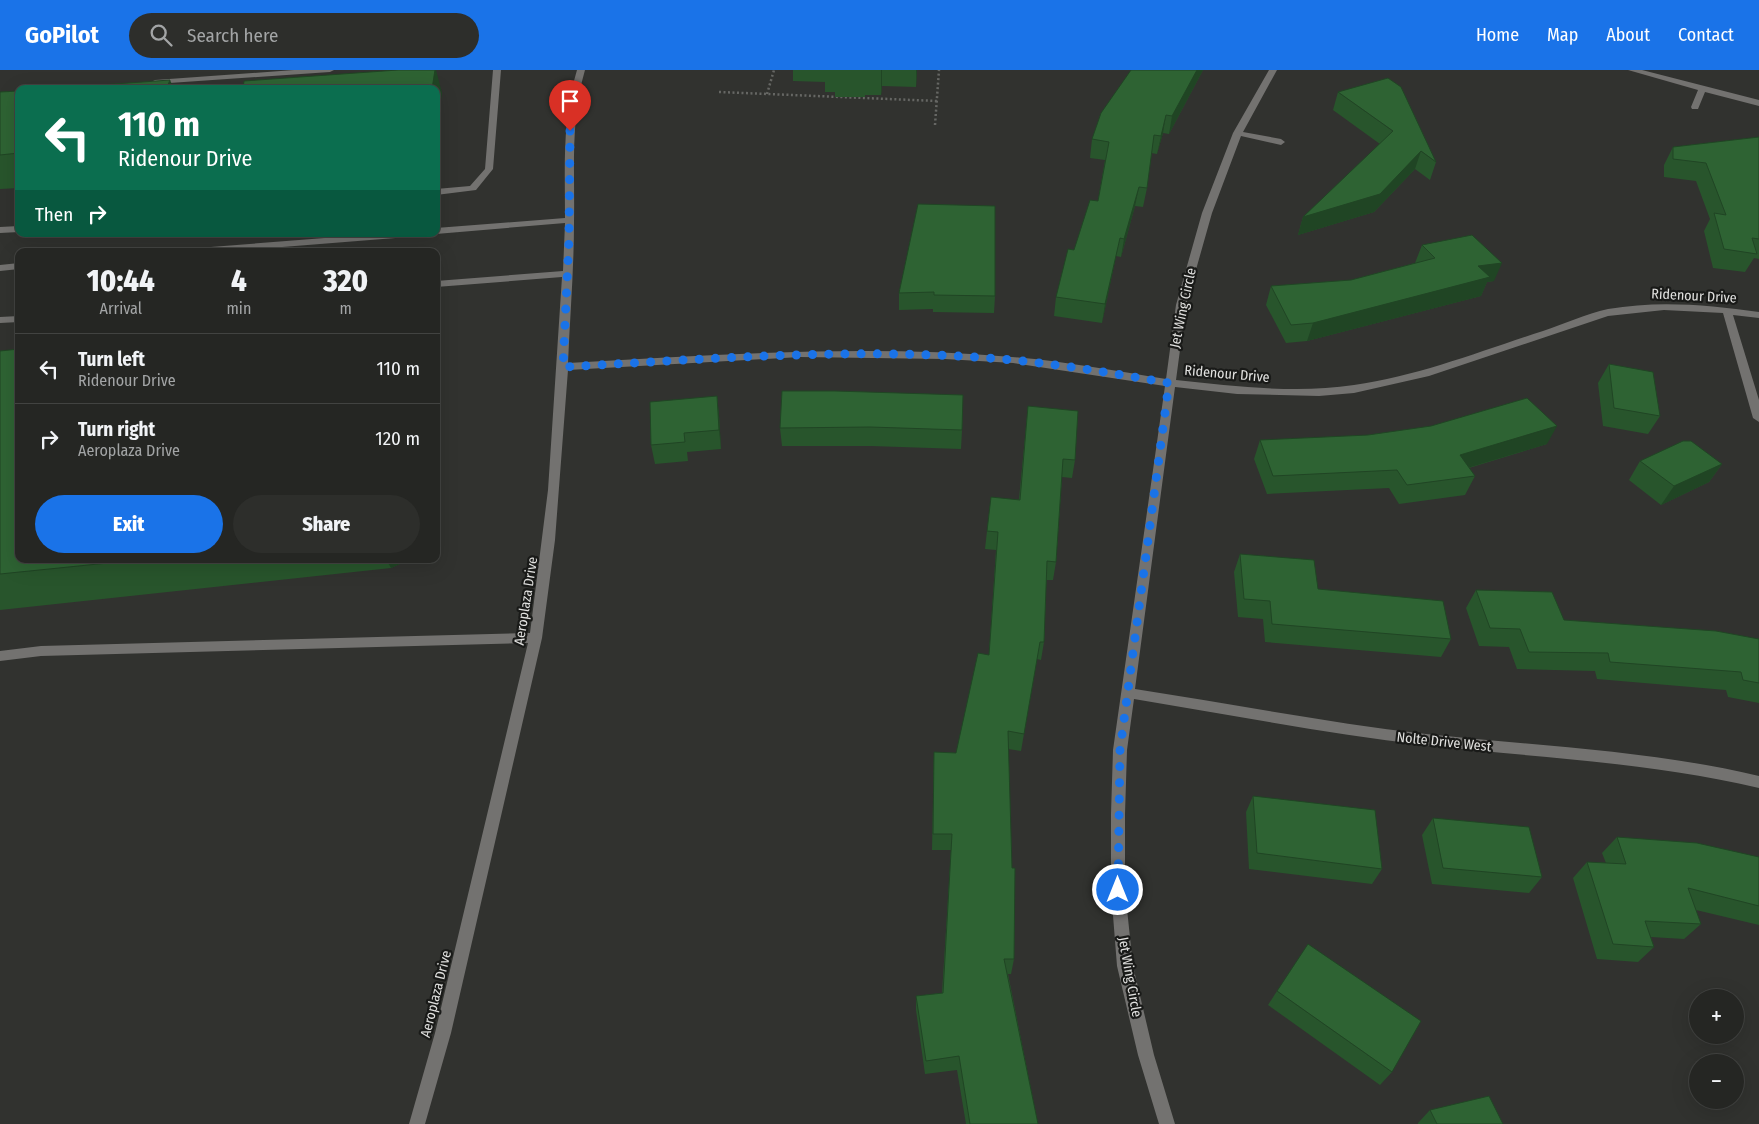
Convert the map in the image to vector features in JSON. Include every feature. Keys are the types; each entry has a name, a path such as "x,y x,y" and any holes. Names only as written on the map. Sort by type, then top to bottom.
{"street":[{"path":"142,83 330,70"},
{"path":"440,192 473,188 489,169 497,70"},
{"name":"Aeroplaza Drive","path":"417,1124 443,1033 536,638 546,580 555,500 568,274 570,115 576,84 581,70"},
{"name":"Jet Wing Circle","path":"1167,1124 1146,1055 1125,966 1118,890 1120,750 1169,383 1182,305 1198,239 1215,185 1237,133 1258,92 1273,70"},
{"path":"1632,70 1759,103"},
{"path":"1695,108 1702,89"},
{"path":"1237,133 1281,142"},
{"path":"440,231 569,220"},
{"path":"0,230 15,229"},
{"path":"236,248 371,237"},
{"path":"0,268 15,266"},
{"path":"440,284 568,274"},
{"name":"Ridenour Drive","path":"563,367 800,354 945,356 1013,360 1169,383 1282,392 1354,389 1425,374 1606,313 1636,307 1673,306 1728,310 1759,315"},
{"path":"1728,310 1759,418"},
{"path":"0,320 15,318"},
{"path":"0,656 51,650 536,638"},
{"name":"Nolte Drive West","path":"1129,693 1392,736 1516,750 1641,760 1721,772 1759,782"}],"path":[{"path":"767,94 774,70"},
{"path":"935,125 939,70"},
{"path":"719,92 937,101"}],"building":[{"path":"398,70 435,70 433,85 244,85 244,81"},
{"path":"1131,70 1197,70 1172,116 1166,115 1161,136 1154,135 1147,188 1139,187 1124,239 1120,238 1105,304 1056,297 1068,249 1074,250 1090,200 1098,201 1109,142 1092,139 1101,113"},
{"path":"1388,78 1401,87 1436,162 1421,151 1380,194 1303,217 1393,131 1338,92"},
{"path":"170,80 168,85 100,85"},
{"path":"15,91 15,153 0,155 0,92"},
{"path":"1759,137 1759,239 1752,238 1757,254 1724,249 1714,213 1726,215 1706,163 1673,159 1673,147"},
{"path":"918,204 995,206 995,296 934,295 934,292 899,293"},
{"path":"1472,235 1502,263 1478,266 1490,277 1313,323 1291,325 1271,286 1351,280 1435,258 1422,245"},
{"path":"15,349 15,563 108,563 0,574 0,351"},
{"path":"1609,364 1653,372 1660,416 1614,408"},
{"path":"782,391 963,395 962,430 870,427 780,428"},
{"path":"717,396 719,430 684,433 685,442 651,445 650,402"},
{"path":"1527,398 1557,426 1460,455 1475,476 1407,485 1397,470 1273,476 1260,440 1368,435 1431,426"},
{"path":"1028,406 1078,411 1075,460 1063,459 1056,562 1047,561 1044,642 1040,642 1024,734 1008,731 1012,868 1015,868 1014,959 1004,959 1038,1124 970,1124 959,1056 926,1061 916,996 943,993 952,834 933,834 934,752 956,753 978,653 989,655 998,532 987,531 991,497 1020,500"},
{"path":"1683,441 1691,441 1722,464 1674,486 1640,461"},
{"path":"1240,554 1314,560 1318,589 1443,601 1451,639 1272,624 1270,601 1244,599"},
{"path":"1476,590 1552,592 1564,620 1716,631 1759,639 1759,683 1743,680 1741,672 1610,662 1608,653 1529,652 1520,629 1490,628"},
{"path":"1253,796 1375,810 1382,869 1257,853"},
{"path":"1433,818 1529,827 1542,877 1443,868"},
{"path":"1617,837 1697,843 1759,857 1759,906 1688,888 1701,924 1645,921 1654,947 1613,944 1587,862 1626,864"},
{"path":"1308,944 1421,1021 1392,1072 1277,991"},
{"path":"1489,1096 1503,1124 1437,1124 1430,1110"}],"route":[{"path":"570,131 569,239 563,367 800,354 874,354 1013,360 1169,383 1120,750 1118,890"}]}
